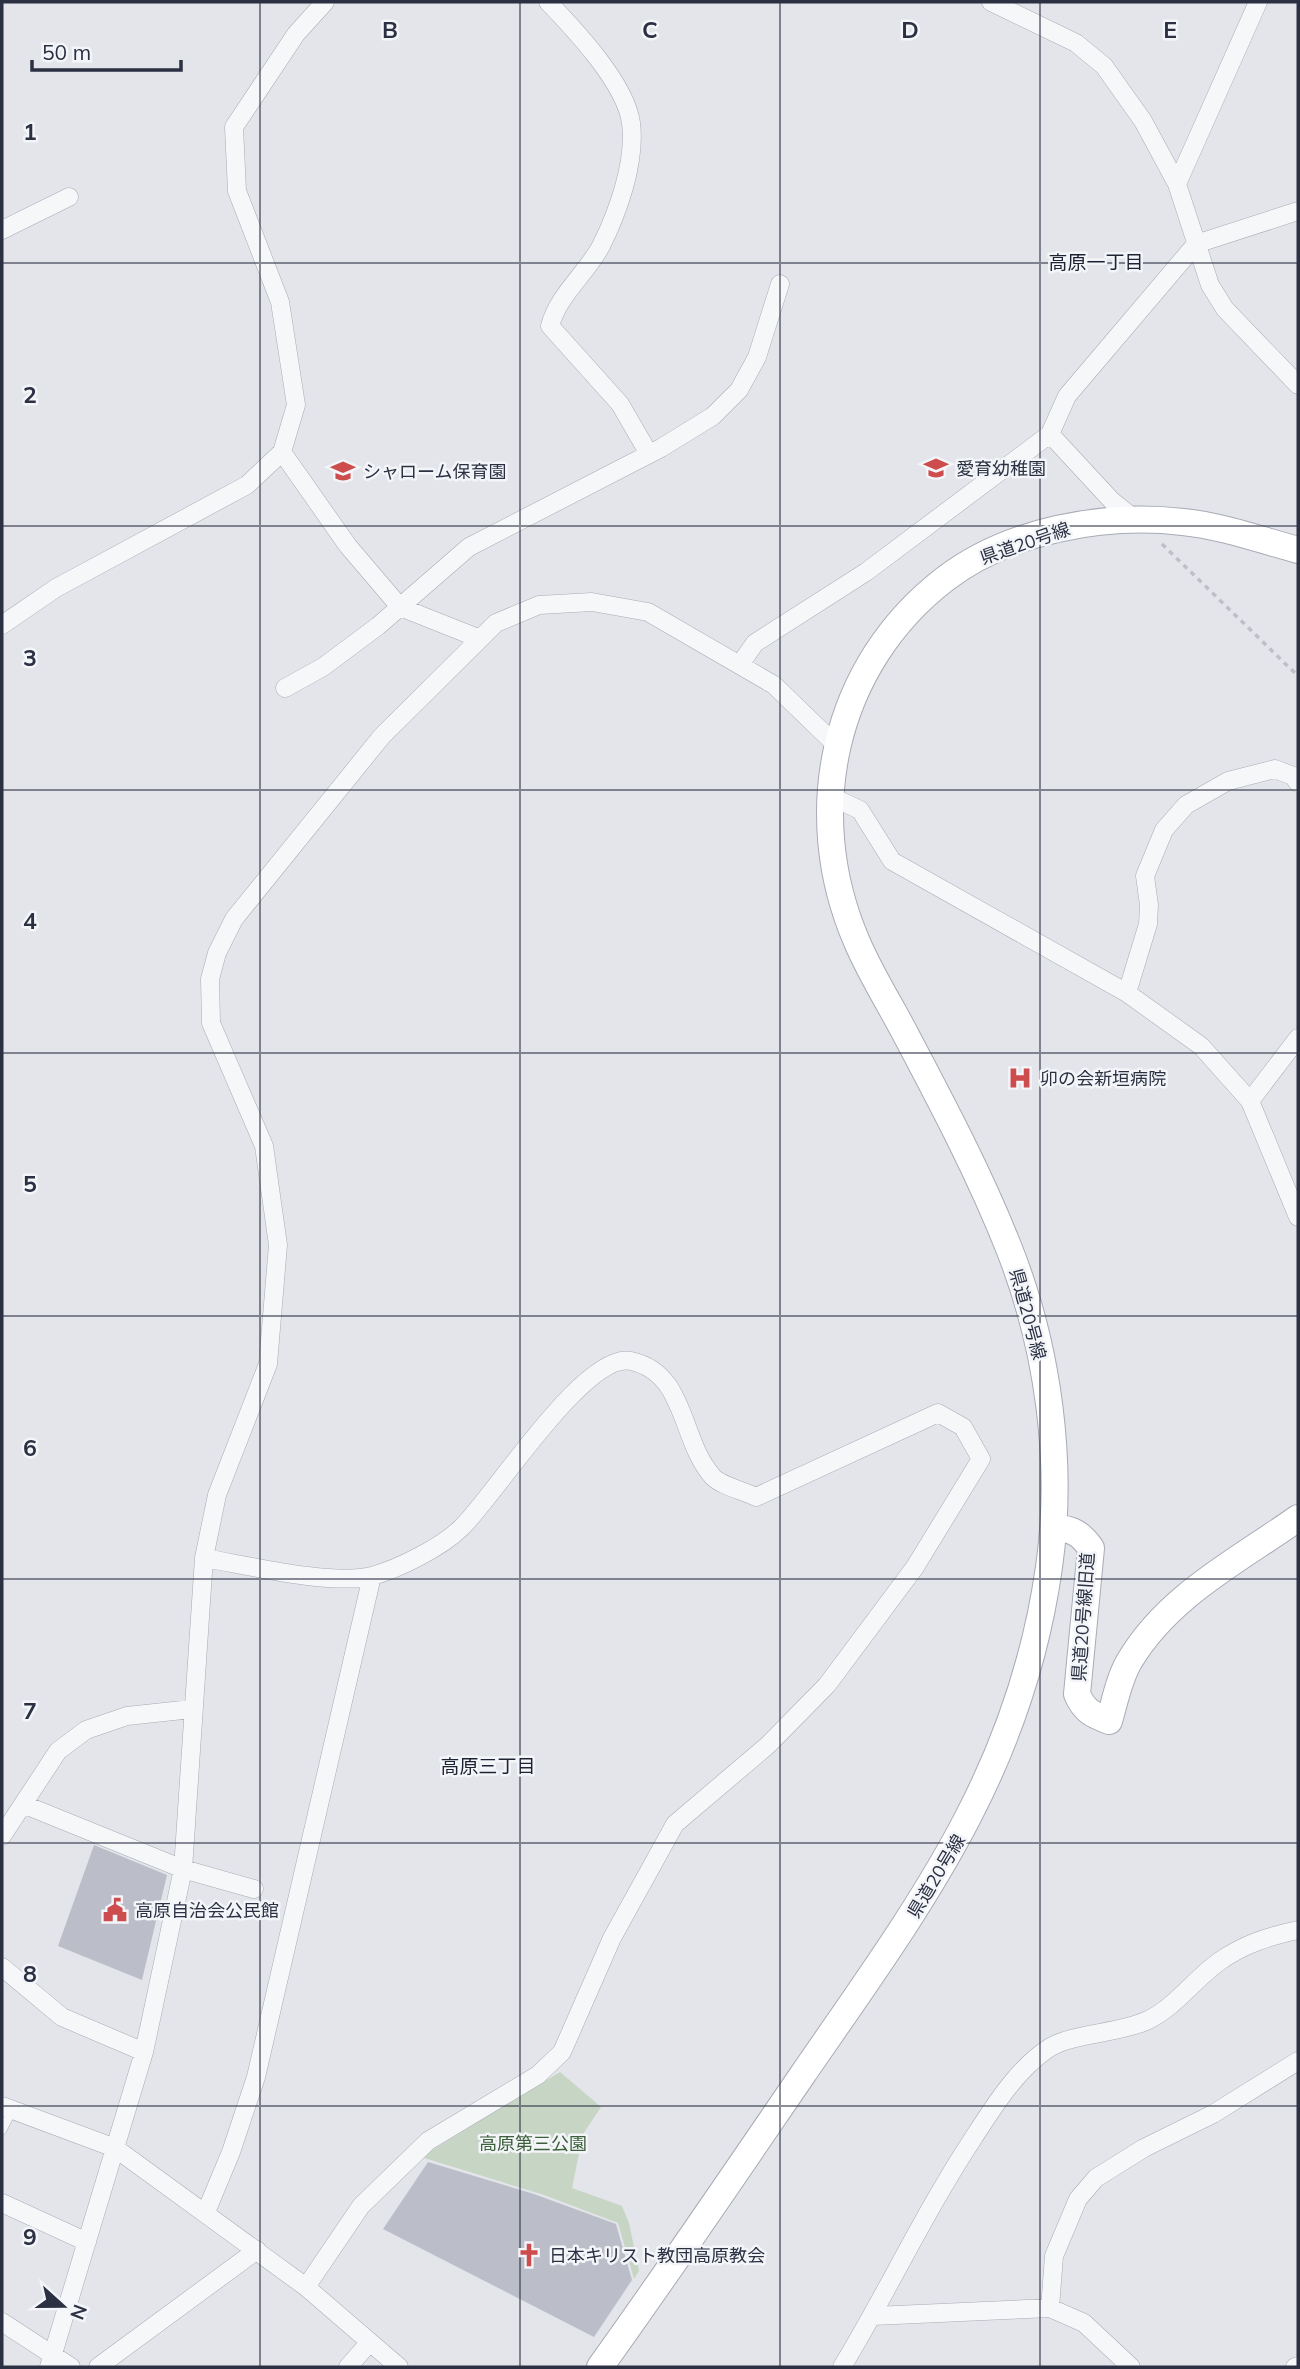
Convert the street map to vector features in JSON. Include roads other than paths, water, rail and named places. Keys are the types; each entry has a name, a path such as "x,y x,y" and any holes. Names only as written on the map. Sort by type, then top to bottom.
{"main road":[{"name":"県道20号線","path":"600,2367 905,1928 953,1849 981,1795 1014,1720 1038,1630 1054,1528 1050,1431 1044,1380 1025,1293 983,1185 856,939 832,852 830,796 836,746 848,710 879,646 917,602 954,572 981,557 1035,536 1098,521 1183,522 1298,551"},
{"name":"県道20号線旧道","path":"1054,1528 1072,1530 1083,1536 1091,1548 1077,1694 1082,1706 1090,1714 1109,1721 1129,1661 1170,1612 1225,1565 1298,1518"}],"street":[{"path":"2,625 57,589 247,485 282,452 296,405 279,302 237,191 234,127 296,34 325,2"},
{"path":"548,2 610,75 631,121 631,153 618,206 601,245 554,309 550,326 620,404 649,454"},
{"path":"991,2 1076,43 1104,66 1143,121 1177,184 1210,285 1225,309 1298,385"},
{"path":"1177,184 1258,2"},
{"path":"2,230 69,197"},
{"path":"741,663 755,643 866,572 1050,434 1067,396 1196,244 1298,211"},
{"path":"285,688 323,667 400,607 469,547 649,454 713,416 739,390 757,357 780,284"},
{"path":"1050,434 1112,500 1137,522"},
{"path":"282,452 348,546 400,607 478,638"},
{"path":"50,2362 144,2052 183,1869 204,1558 217,1495 268,1364 278,1245 264,1146 211,1023 211,979 217,953 234,919 382,736 478,638 496,623 539,605 592,602 648,612 741,663 774,685 836,746"},
{"path":"1127,993 1148,924 1149,905 1144,876 1164,830 1186,805 1228,781 1275,769 1293,776 1298,783"},
{"path":"830,796 860,810 892,861 1127,993 1201,1046 1250,1101 1298,1217"},
{"path":"1250,1101 1298,1038"},
{"path":"204,1558 342,1578 372,1576 438,1547 460,1530 492,1494 542,1427 594,1373 628,1360 653,1367 679,1401 694,1447 714,1478 756,1497 938,1413 962,1427 981,1458 915,1567 827,1685 768,1745 675,1824 612,1938 562,2052 538,2074 428,2141 361,2206 306,2287"},
{"path":"206,2212 231,2152 256,2077 372,1576"},
{"path":"2,1836 25,1805 58,1751 86,1730 127,1716 192,1709"},
{"path":"25,1805 183,1869 254,1889"},
{"path":"842,2367 873,2316 935,2196 998,2100 1030,2064 1051,2046 1146,2021 1179,1998 1219,1961 1263,1938 1298,1930"},
{"path":"2,1967 62,2017 144,2052"},
{"path":"1050,2308 1054,2256 1078,2199 1096,2178 1144,2148 1213,2114 1298,2061"},
{"path":"7,2108 116,2148 306,2287 399,2367"},
{"path":"2,2203 87,2242"},
{"path":"98,2367 257,2250"},
{"path":"873,2316 1050,2308 1084,2323 1131,2367"},
{"path":"2,2322 50,2362 71,2367"},
{"path":"348,2367 369,2343"}],"lane":[{"path":"2,2130 7,2108"}],"place":[{"name":"愛育幼稚園","path":"936,468"},
{"name":"シャローム保育園","path":"343,471"},
{"name":"卯の会新垣病院","path":"1020,1078"},
{"name":"高原自治会公民館","path":"115,1910"},
{"name":"日本キリスト教団高原教会","path":"529,2255"}],"district":[{"name":"高原一丁目","path":"1096,262"},
{"name":"高原三丁目","path":"488,1766"}],"park label":[{"name":"高原第三公園","path":"533,2143"}]}
